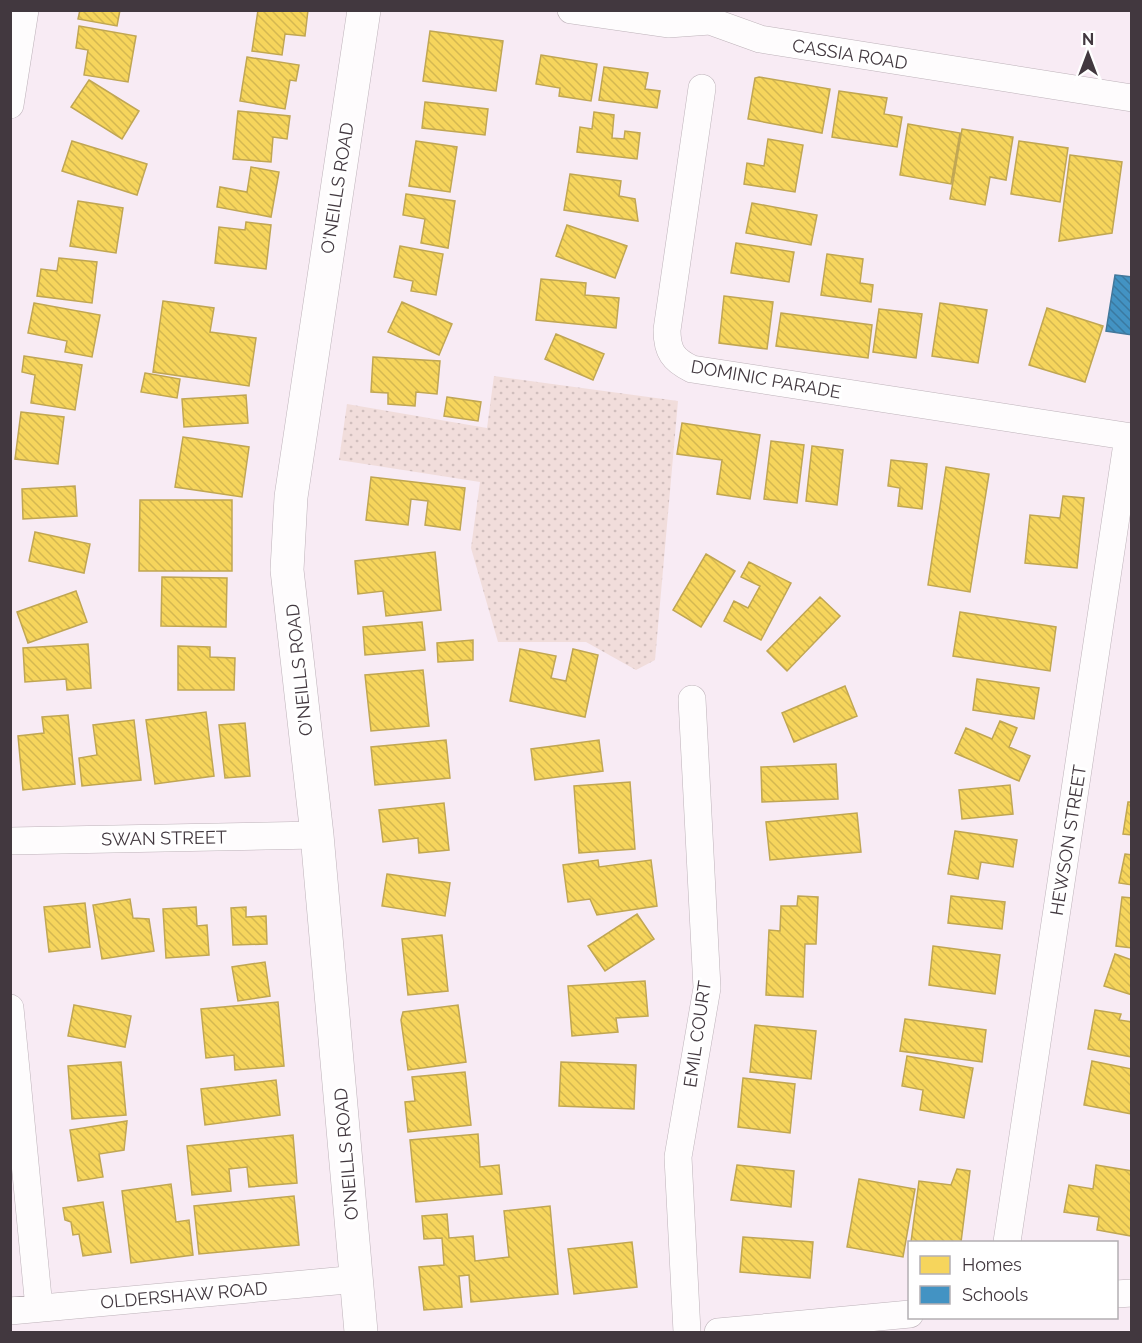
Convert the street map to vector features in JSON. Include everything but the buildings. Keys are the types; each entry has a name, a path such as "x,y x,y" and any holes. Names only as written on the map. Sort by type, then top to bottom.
{"street":[{"path":"10,105 25,10"},
{"name":"O'NEILLS ROAD","path":"361,1332 317,835 287,570 291,497 364,10"},
{"name":"CASSIA ROAD","path":"571,10 668,24 710,16 759,39 1131,98"},
{"name":"DOMINIC PARADE","path":"702,88 667,330 667,346 676,361 692,369 1130,437"},
{"name":"HEWSON STREET","path":"1007,1241 1130,437"},
{"name":"EMIL COURT","path":"687,1332 678,1157 707,988 692,699"},
{"name":"SWAN STREET","path":"10,841 317,835"},
{"path":"10,1008 39,1308"},
{"name":"OLDERSHAW ROAD","path":"10,1311 358,1279"},
{"path":"718,1332 908,1314"}],"shaded area":[{"path":"494,376 678,401 655,660 636,670 586,642 498,642 471,548 480,482 339,460 347,404 487,428"}]}
